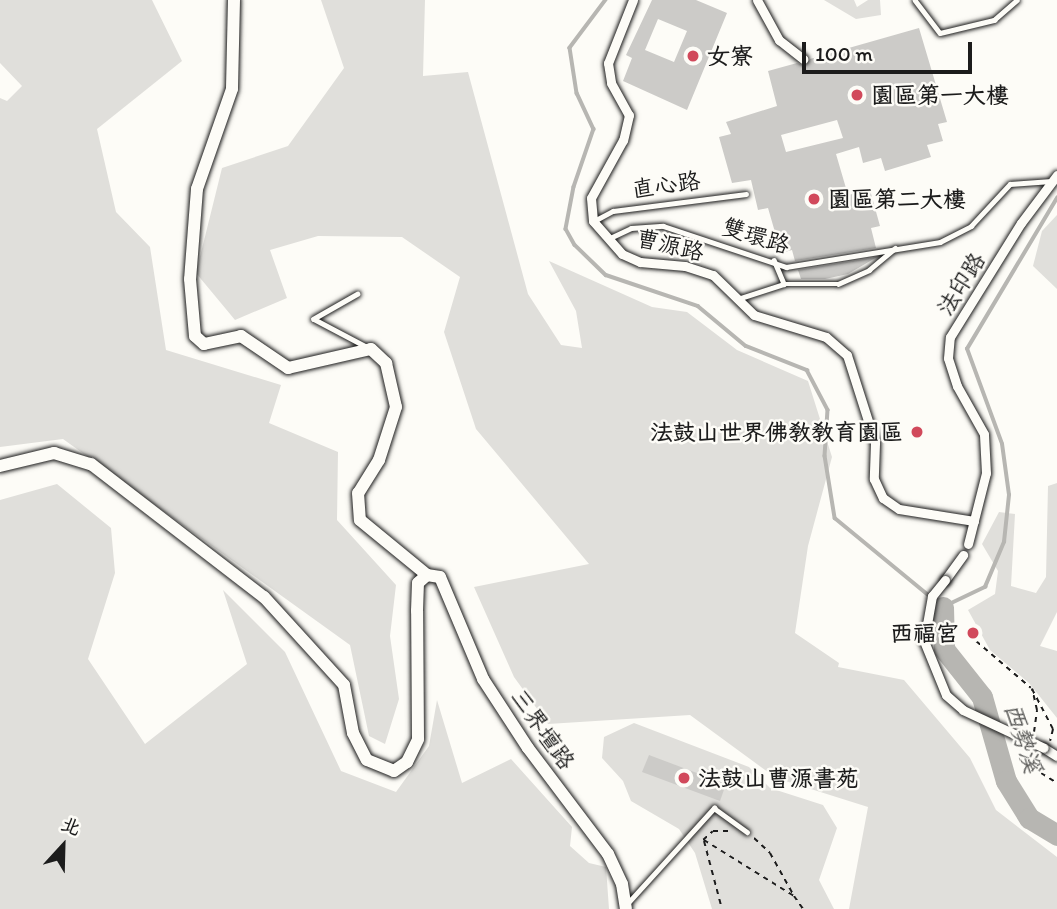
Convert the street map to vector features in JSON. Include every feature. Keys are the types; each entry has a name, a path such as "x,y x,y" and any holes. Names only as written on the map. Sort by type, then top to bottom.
{"street":[{"path":"0,466 54,453 91,464 264,597 344,685 353,733 367,760 394,771 407,762 418,739 418,583 427,575 360,520 358,494 379,460 396,407 386,363 371,349 288,368 241,336 204,344 195,336 190,279 197,189 232,89 234,0"},
{"path":"593,221 591,198 623,140 629,115 611,83 608,63 633,0"},
{"path":"757,0 779,40 803,58"},
{"name":"法印路","path":"968,544 986,473 984,434 957,386 948,358 950,337 1021,223 1056,178"},
{"name":"曹源路","path":"593,221 622,254 640,262 685,266 713,275 741,298 754,315 826,337 847,355 875,443 874,480 883,498 899,509 974,521"},
{"path":"963,555 932,596 924,640 946,695 962,710 1050,752"},
{"name":"三界壇路","path":"427,575 440,577 483,679 528,748 608,854 622,884 625,907"}],"lane":[{"path":"915,0 940,33 994,20 1017,0"},
{"name":"雙環路","path":"609,239 631,228 663,226 774,260 786,267 940,242 971,226 1010,184 1056,178"},
{"name":"直心路","path":"593,221 613,211 746,194"},
{"path":"741,298 785,284 838,284 869,270 896,248"},
{"path":"774,260 785,284"},
{"path":"358,294 314,319 371,349"},
{"path":"625,907 714,808 747,832"}],"path":[{"path":"976,641 1032,689 1053,729 1050,752"},
{"path":"1032,689 1037,710 1032,744 1041,773 1057,783"},
{"path":"704,840 713,831 747,832 769,853 803,909"},
{"path":"704,840 794,897"},
{"path":"704,840 722,909"}],"shaded area":[{"path":"0,0 152,0 182,61 97,129 116,212 150,247 166,350 281,385 269,423 338,452 337,520 396,585 390,636 399,699 385,744 369,736 350,645 63,439 0,447 0,98 7,101 22,86 0,63"},
{"path":"321,0 425,0 423,76 468,72 528,294 561,345 582,348 576,311 549,261 652,307 687,312 737,350 808,381 832,457 808,546 795,633 839,663 838,667 904,680 970,758 996,810 1057,857 1057,909 849,909 868,807 776,778 690,715 548,724 514,677 474,587 589,564 476,429 444,332 460,277 402,237 318,236 270,250 287,298 235,320 196,273 222,168 288,146 344,68"},
{"path":"824,0 854,0 857,7 868,0 880,0 881,15 856,19"},
{"path":"1057,215 1057,289 1033,266 1042,231"},
{"path":"1057,483 1057,612 1040,646 1057,651 1057,718 1029,683 990,650 968,610 995,594 998,571 982,544 999,512 1015,514 1011,586 1036,593 1046,577 1048,486"},
{"path":"57,484 111,528 115,573 88,659 145,744 247,664 223,590 285,652 341,771 396,792 429,746 437,700 462,783 511,759 572,827 570,846 589,863 606,867 609,909 0,909 0,500"},
{"path":"634,723 749,767 770,788 823,805 837,828 819,880 834,909 712,909 695,853 679,829 631,801 623,781 602,758 604,737"}],"building":[{"name":"女寮","path":"652,0 696,0 727,13 687,110 623,81 632,58 626,55","holes":["658,19 687,31 674,62 645,50"]},
{"path":"919,28 947,122 938,124 943,141 927,145 931,157 885,171 881,158 863,163 859,147 836,154 848,195 870,190 880,226 871,228 876,248 795,261 792,250 781,253 768,208 758,210 751,180 732,183 719,137 731,134 726,122 777,106 768,71 797,63 805,66 810,59","holes":["837,120 843,138 786,152 781,135"]},
{"path":"877,257 848,274 825,279 801,279 798,270"},
{"name":"法鼓山曹源書苑","path":"649,755 726,784 720,801 642,772"}],"waterway":[{"path":"606,0 570,48 577,93 594,129 574,187 566,229 575,245 606,275 698,306 746,346 807,370 828,410 825,456 835,518 943,607 985,587 1004,542 1009,495 1002,444 967,349 1057,198"},
{"name":"西勢溪","path":"943,607 944,649 982,697 1006,781 1029,818 1057,835"}],"place":[{"name":"女寮","path":"693,56"},
{"name":"園區第一大樓","path":"857,95"},
{"name":"園區第二大樓","path":"814,199"},
{"name":"法鼓山世界佛教教育園區","path":"917,432"},
{"name":"西福宮","path":"973,633"},
{"name":"法鼓山曹源書苑","path":"684,778"}]}
